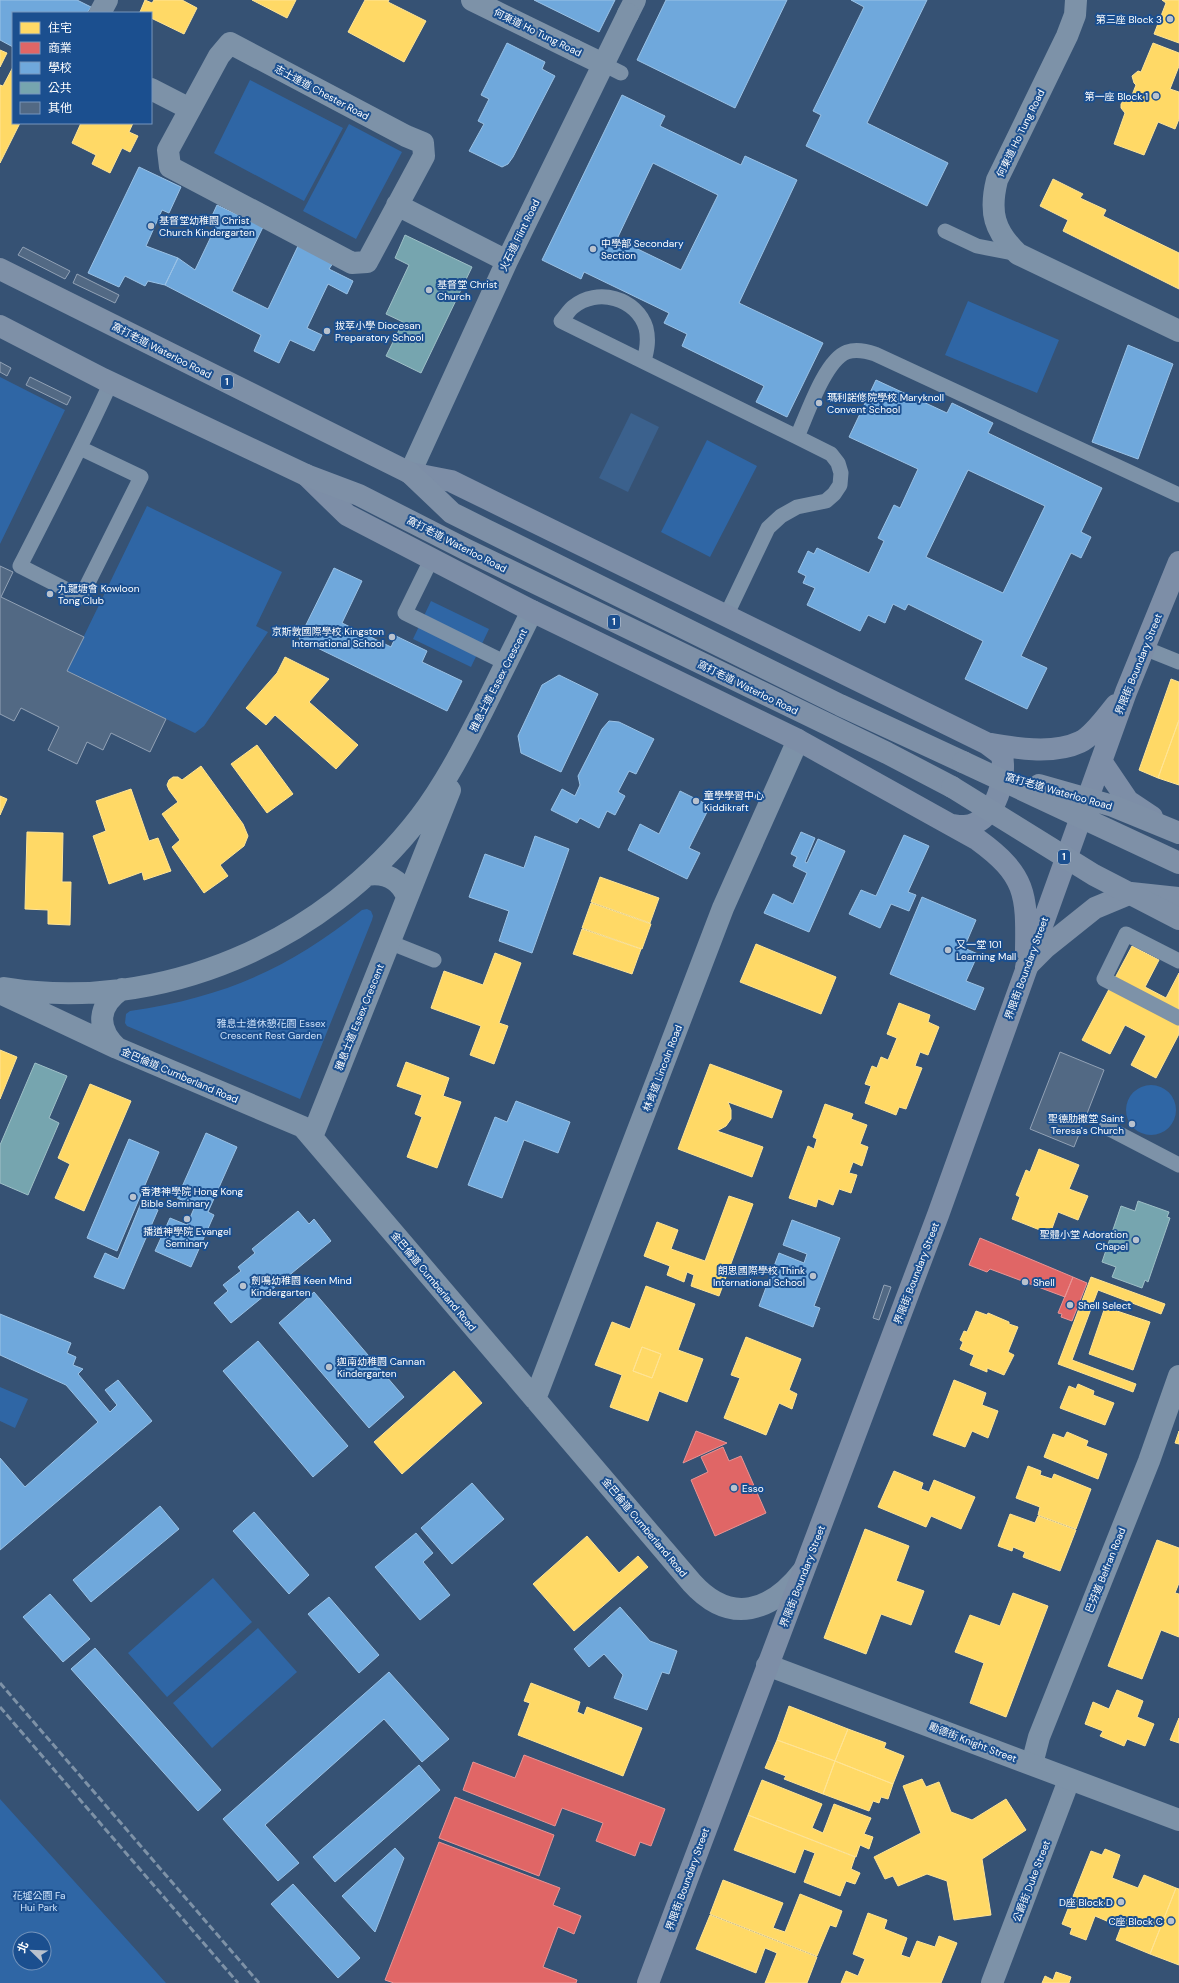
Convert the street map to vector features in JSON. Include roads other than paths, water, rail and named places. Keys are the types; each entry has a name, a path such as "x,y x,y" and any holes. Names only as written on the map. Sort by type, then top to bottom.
{"highway":[{"name":"窩打老道 Waterloo Road","path":"0,269 410,473 452,513 840,705 963,762 1113,806 1179,832"},
{"name":"窩打老道 Waterloo Road","path":"0,326 111,382 306,475 360,495 465,549 927,774 998,815 1094,875 1179,919"},
{"path":"963,762 1179,863"},
{"path":"1026,967 1045,948 1096,908 1131,893 1179,898"}],"main road":[{"name":"窩打老道 Waterloo Road","path":"410,473 451,481 986,743 1013,748 1059,748 1081,742 1103,722 1126,692"},
{"name":"窩打老道 Waterloo Road","path":"306,475 346,516 532,611 798,740 953,826 995,853 1011,870 1022,889 1027,910 1026,967"},
{"name":"界限街 Boundary Street","path":"648,1983 938,1215 1126,692 1179,562"},
{"path":"953,826 970,825 977,822 986,814 998,794 1004,767 1002,755 986,743"},
{"name":"窩打老道 Waterloo Road","path":"1101,761 1128,801 1146,814 1179,832"}],"street":[{"path":"101,12 107,0"},
{"name":"何東道 Ho Tung Road","path":"472,0 612,69"},
{"name":"何東道 Ho Tung Road","path":"1076,0 1075,15 1067,36 997,180 993,196 993,213 998,228 1006,242 1018,254 1179,331"},
{"name":"火石道 Flint Road","path":"410,473 507,261 612,69 631,7"},
{"name":"志士達道 Chester Road","path":"230,43 398,132 423,143 424,156 397,205 367,262 352,263 170,167 168,150 219,56 230,43"},
{"path":"152,90 190,109"},
{"path":"397,205 507,261"},
{"name":"雅息士道 Essex Crescent","path":"0,988 52,993 87,992 122,989 161,983 199,973 257,950 304,923 337,901 367,875 395,847 443,784 463,749 532,611"},
{"name":"林肯道 Lincoln Road","path":"535,1400 723,908 798,740"},
{"name":"雅息士道 Essex Crescent","path":"312,1137 456,775 463,749"},
{"path":"367,875 384,874 393,878 399,883 407,897"},
{"path":"118,1048 109,1040 103,1030 102,1018 105,1006 112,996 122,989"},
{"name":"金巴倫道 Cumberland Road","path":"0,993 118,1048 303,1127 692,1583 709,1598 735,1608 750,1608 766,1605 781,1595 805,1568"},
{"name":"巴芬道 Belfran Road","path":"1032,1764 1040,1737 1135,1497 1179,1376"},
{"name":"勵德街 Knight Street","path":"767,1665 1032,1764 1069,1780 1179,1820"},
{"name":"公爵街 Duke Street","path":"992,1983 1069,1780"}],"lane":[{"path":"945,232 977,246 1018,254"},
{"path":"644,361 648,345 646,328 637,312 623,301 606,296 588,298 573,307 562,321 831,454 838,463 841,473 840,484 834,494 826,501 797,507 781,516 768,528 726,616"},
{"path":"797,437 827,371 835,360 847,352 861,350 875,354 1179,495"},
{"path":"80,448 141,477 81,596 20,566 80,448 111,382"},
{"path":"440,536 452,513"},
{"path":"431,560 405,613 506,663"},
{"path":"1144,648 1179,662"},
{"path":"1179,961 1126,934 1104,979 1179,1018"},
{"path":"389,942 434,960"},
{"path":"1106,1127 1179,1165"}],"railway":[{"path":"0,1683 259,1983"},
{"path":"0,1707 238,1983"}],"place":[{"name":"第三座 Block 3","path":"1170,19"},
{"name":"第一座 Block 1","path":"1156,96"},
{"name":"基督堂幼稚園 Christ Church Kindergarten","path":"151,226"},
{"name":"中學部 Secondary Section","path":"593,249"},
{"name":"基督堂 Christ Church","path":"429,290"},
{"name":"拔萃小學 Diocesan Preparatory School","path":"327,331"},
{"name":"瑪利諾修院學校 Maryknoll Convent School","path":"819,403"},
{"name":"九龍塘會 Kowloon Tong Club","path":"50,594"},
{"name":"京斯敦國際學校 Kingston International School","path":"392,637"},
{"name":"童學學習中心 Kiddikraft","path":"696,801"},
{"name":"又一堂 101 Learning Mall","path":"948,950"},
{"name":"聖德肋撒堂 Saint Teresa's Church","path":"1132,1124"},
{"name":"香港神學院 Hong Kong Bible Seminary","path":"133,1197"},
{"name":"播道神學院 Evangel Seminary","path":"187,1219"},
{"name":"聖體小堂 Adoration Chapel","path":"1136,1240"},
{"name":"朗思國際學校 Think International School","path":"813,1276"},
{"name":"Shell","path":"1025,1282"},
{"name":"劍鳴幼稚園 Keen Mind Kindergarten","path":"243,1286"},
{"name":"Shell Select","path":"1070,1305"},
{"name":"迦南幼稚園 Cannan Kindergarten","path":"329,1367"},
{"name":"Esso","path":"734,1488"},
{"name":"D座 Block D","path":"1121,1902"},
{"name":"C座 Block C","path":"1171,1921"}],"park label":[{"name":"雅息士道休憩花園 Essex Crescent Rest Garden","path":"271,1028"},
{"name":"花墟公園 Fa Hui Park","path":"39,1900"}]}
